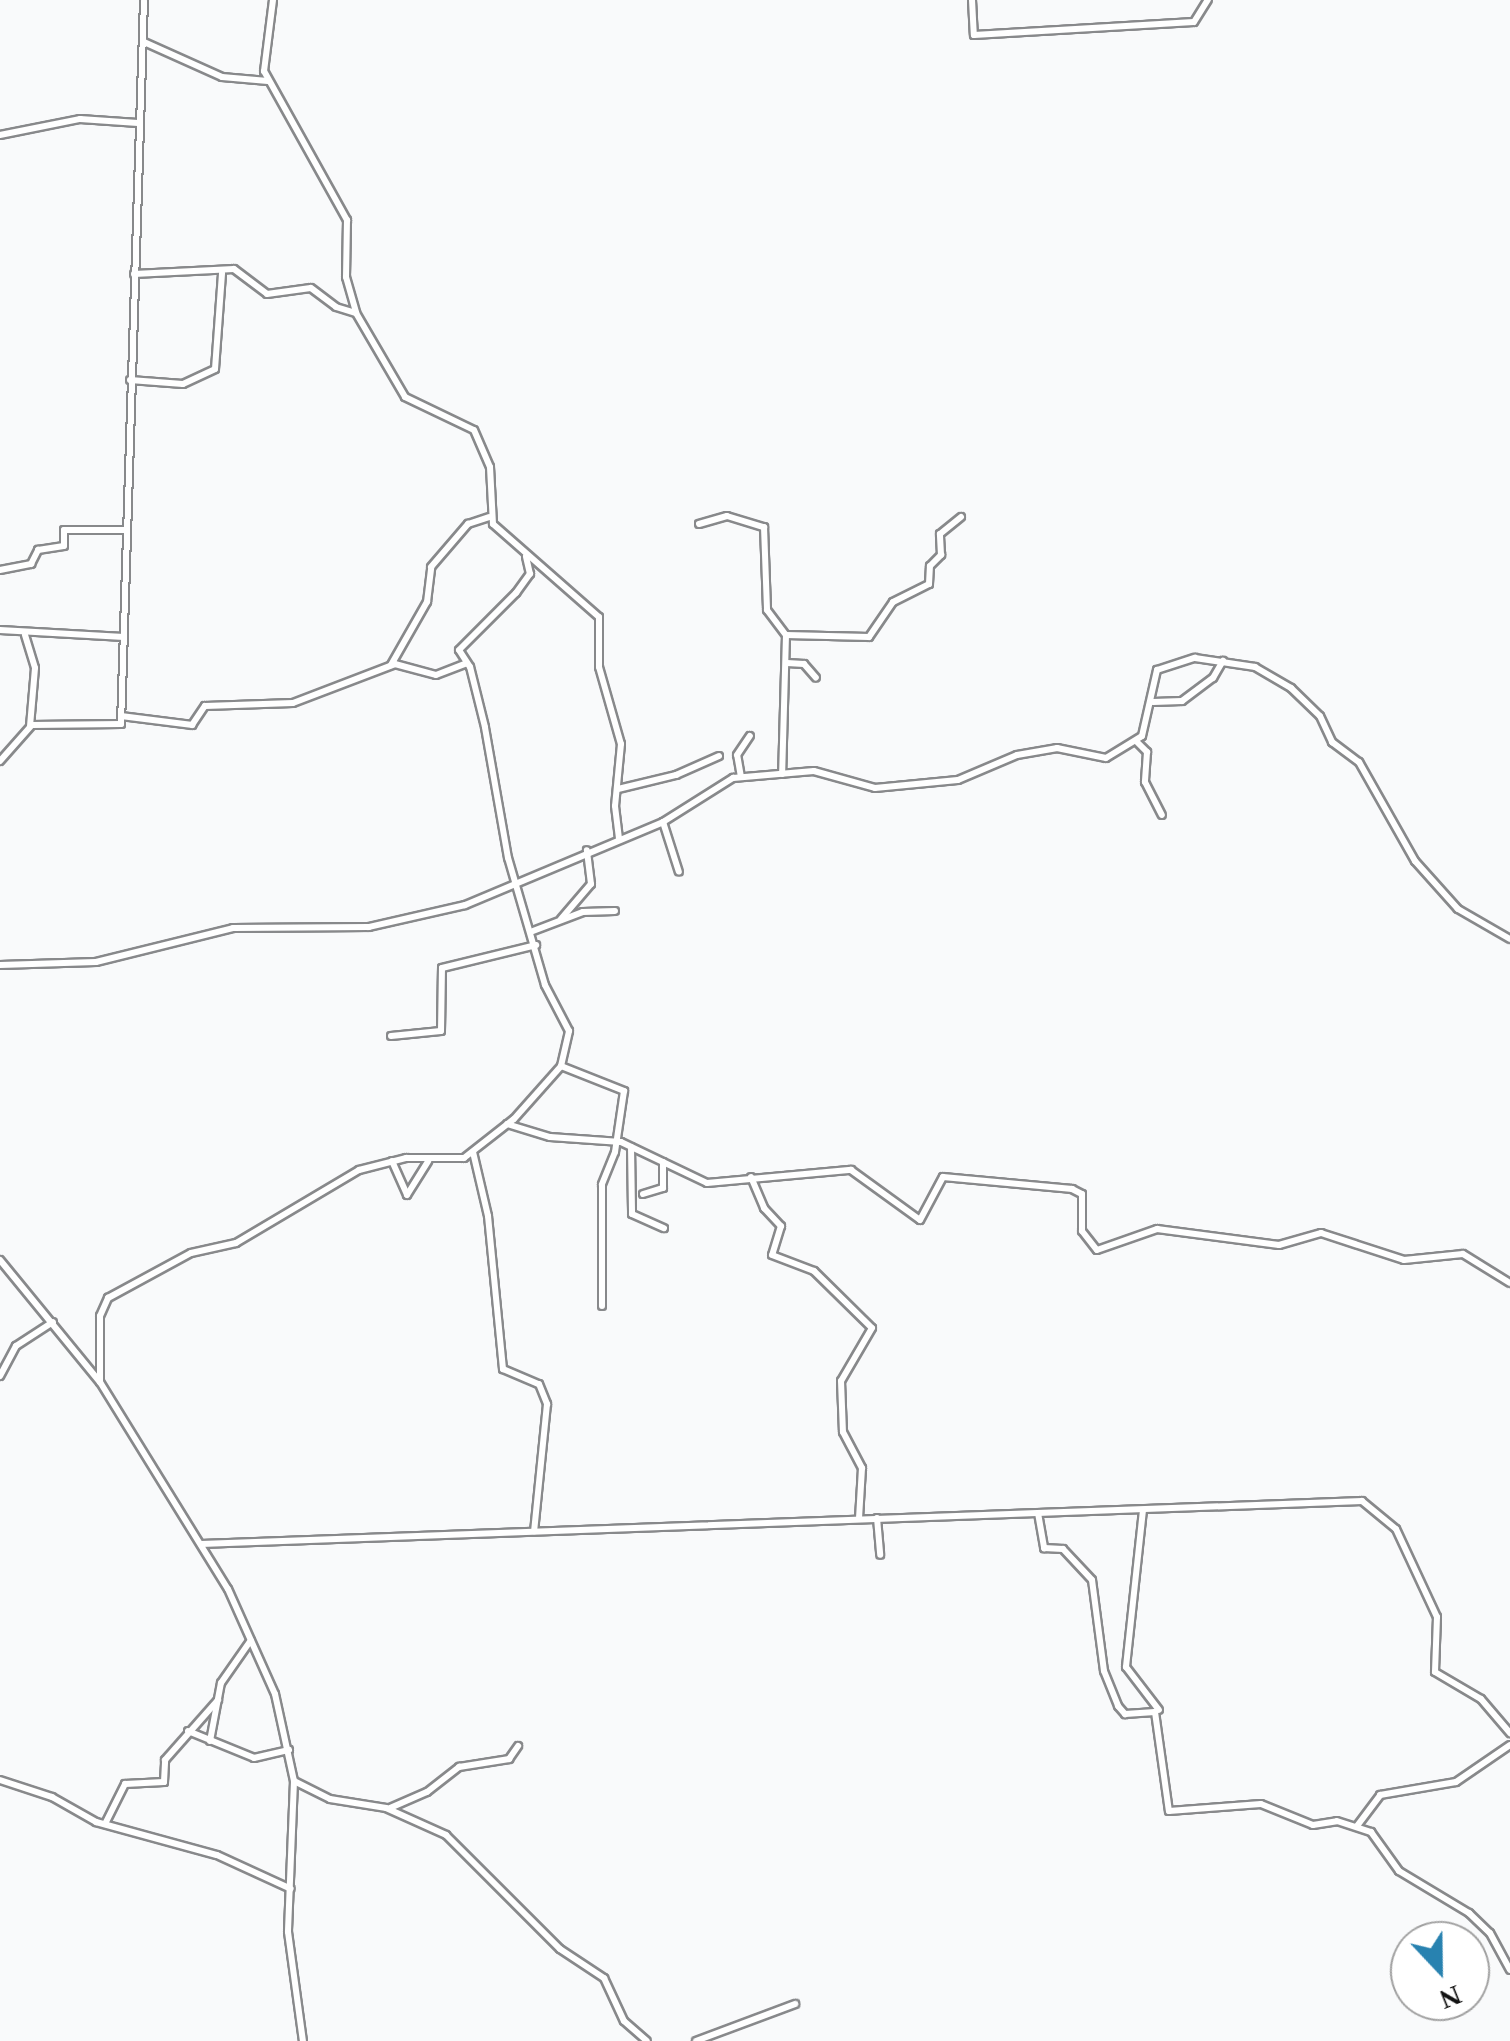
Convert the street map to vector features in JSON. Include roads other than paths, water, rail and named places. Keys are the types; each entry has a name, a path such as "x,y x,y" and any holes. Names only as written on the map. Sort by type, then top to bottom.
{"street":[{"path":"30,726 115,729 120,716 144,0"},
{"path":"273,0 262,52 268,81 319,160 348,220 346,277 356,312 408,401 474,430 490,467 489,517 552,582 581,595 599,616 600,667 622,744 619,840"},
{"path":"972,0 974,35 1194,22 1208,0"},
{"path":"144,47 222,77 268,81"},
{"path":"0,135 80,119 138,124"},
{"path":"134,274 222,273 234,269 268,294 311,288 336,308 356,312"},
{"path":"130,380 183,384 215,369 222,273"},
{"path":"699,524 727,516 764,526 767,610 786,635 782,774"},
{"path":"391,666 427,602 431,567 472,521 489,517"},
{"path":"786,635 869,636 893,602 930,584 930,566 941,555 940,534 961,517"},
{"path":"0,570 32,564 38,550 64,546 64,530 125,530"},
{"path":"100,1382 100,1316 108,1298 191,1254 236,1243 335,1180 392,1161 450,1162 473,1152 507,1124 562,1066 569,1032 546,985 518,887 468,663 460,647 515,596 530,574 526,556"},
{"path":"0,630 25,635 124,637"},
{"path":"0,761 30,726 36,668 25,635"},
{"path":"1153,702 1182,701 1214,678 1222,661"},
{"path":"0,965 110,960 240,927 279,932 381,925 518,887 587,850 663,822 718,784 741,778 814,771 876,788 958,780 1017,755 1057,748 1106,758 1138,743 1164,664 1222,661 1279,678 1312,707 1332,742 1359,762 1415,861 1456,907 1510,939"},
{"path":"120,716 193,724 205,706 304,701 391,666 436,675 468,663"},
{"path":"787,663 804,664 816,678"},
{"path":"741,778 737,755 750,736"},
{"path":"1138,743 1148,752 1145,782 1162,815"},
{"path":"618,789 676,776 719,756"},
{"path":"663,822 679,872"},
{"path":"561,919 566,906 592,884 587,850"},
{"path":"533,931 561,919 616,911"},
{"path":"391,1036 441,1031 444,966 536,946"},
{"path":"562,1066 623,1087 617,1141 602,1185 602,1306"},
{"path":"507,1124 550,1137 617,1141 707,1183 751,1176 814,1178 851,1170 920,1220 944,1177 1072,1189 1082,1194 1082,1230 1097,1250 1157,1230 1279,1246 1321,1234 1404,1260 1463,1254 1510,1283"},
{"path":"631,1146 632,1214 664,1228"},
{"path":"473,1152 488,1216 503,1369 538,1384 547,1404 534,1531"},
{"path":"392,1161 407,1195 429,1160"},
{"path":"643,1194 664,1188 663,1162"},
{"path":"751,1176 764,1208 781,1226 772,1255 814,1271 872,1328 840,1381 843,1432 863,1472 860,1518"},
{"path":"0,1260 100,1382 201,1544 251,1640 290,1750 294,1786 289,1937 303,2041"},
{"path":"0,1376 16,1346 54,1322"},
{"path":"201,1544 1364,1502 1396,1529 1437,1617 1435,1672 1480,1700 1510,1733"},
{"path":"1143,1510 1126,1667 1159,1710"},
{"path":"1038,1514 1044,1548 1063,1550 1092,1580 1104,1671 1121,1711 1154,1712 1168,1811 1262,1804 1313,1825 1358,1826 1374,1835 1398,1870 1470,1913 1490,1934 1510,1970"},
{"path":"877,1518 880,1555"},
{"path":"210,1741 226,1673 251,1640"},
{"path":"105,1824 125,1784 164,1782 165,1760 218,1700"},
{"path":"188,1731 254,1758 290,1750"},
{"path":"1358,1826 1380,1795 1466,1778 1510,1744"},
{"path":"386,1808 427,1792 460,1767 509,1759 518,1746"},
{"path":"0,1780 52,1797 105,1824 216,1855 292,1890"},
{"path":"294,1786 306,1786 333,1800 386,1808 451,1840 560,1949 604,1978 628,2027 647,2041"},
{"path":"696,2041 795,2004"}]}
